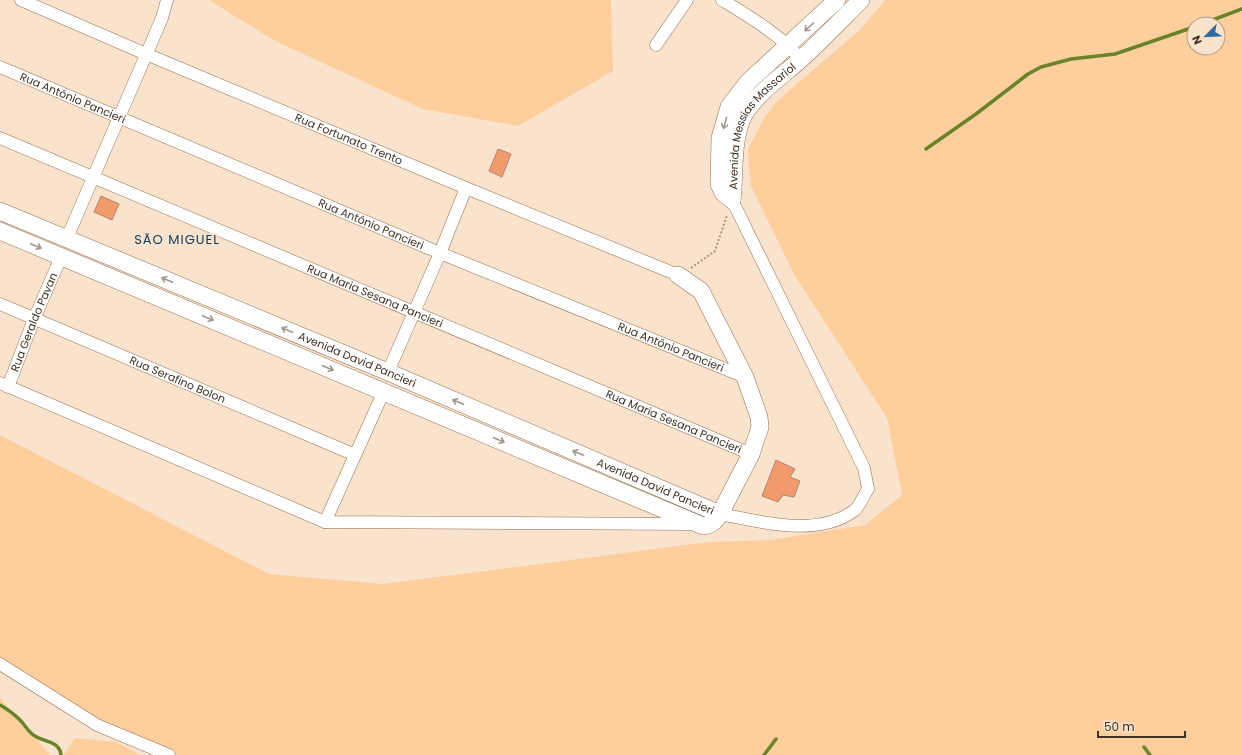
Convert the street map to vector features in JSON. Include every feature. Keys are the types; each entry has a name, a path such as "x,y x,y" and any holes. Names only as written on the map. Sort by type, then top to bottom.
{"street":[{"name":"Rua Fortunato Trento","path":"21,0 466,188 678,275"},
{"path":"67,238 162,18 167,0"},
{"path":"656,45 687,0"},
{"path":"722,0 757,21 789,45 801,59"},
{"name":"Avenida Messias Massariol","path":"732,200 723,193 719,184 720,138 730,107 748,82 837,0"},
{"name":"Avenida Messias Massariol","path":"732,200 735,152 742,121 749,108 762,93 801,59 861,0"},
{"name":"Rua Antônio Pancieri","path":"0,67 440,253 745,376"},
{"name":"Rua Maria Sesana Pancieri","path":"0,138 751,454"},
{"path":"388,372 440,253 466,188"},
{"path":"678,275 701,291 745,376 755,404 760,427 751,454 720,514 784,525 815,526 837,519 856,509 868,489 864,468 732,200"},
{"name":"Avenida David Pancieri","path":"0,211 388,372 720,514 711,524 703,526 0,231"},
{"name":"Rua Geraldo Pavan","path":"4,385 61,257"},
{"name":"Rua Serafino Bolon","path":"0,304 355,455"},
{"path":"4,385 325,522 698,524"},
{"path":"325,522 384,391"},
{"path":"0,664 97,725 169,755"}],"path":[{"path":"678,275 691,268 715,251 732,200"}],"shaded area":[{"path":"209,0 611,0 613,71 518,126 423,109 275,41"},
{"path":"885,0 1242,0 1242,755 171,755 126,739 0,659 0,435 269,574 383,584 709,542 771,540 865,525 902,495 887,418 795,276 751,186 748,149 764,118 778,100 861,29"},
{"path":"0,698 50,755 0,755"},
{"path":"75,738 116,742 140,755 64,755"}],"building":[{"path":"498,149 511,154 502,177 489,171"},
{"path":"101,196 119,204 112,220 94,212"},
{"path":"776,460 795,469 790,477 800,481 794,497 783,495 778,502 762,496"}],"waterway":[{"path":"1223,16 1242,9"},
{"path":"926,149 976,114 1028,74 1041,67 1071,59 1115,54 1186,30"},
{"path":"0,705 18,718 33,735 55,744 60,750 61,755"},
{"path":"764,755 776,739"},
{"path":"1144,747 1150,755"}],"district":[{"name":"SÃO MIGUEL","path":"177,239"}]}
